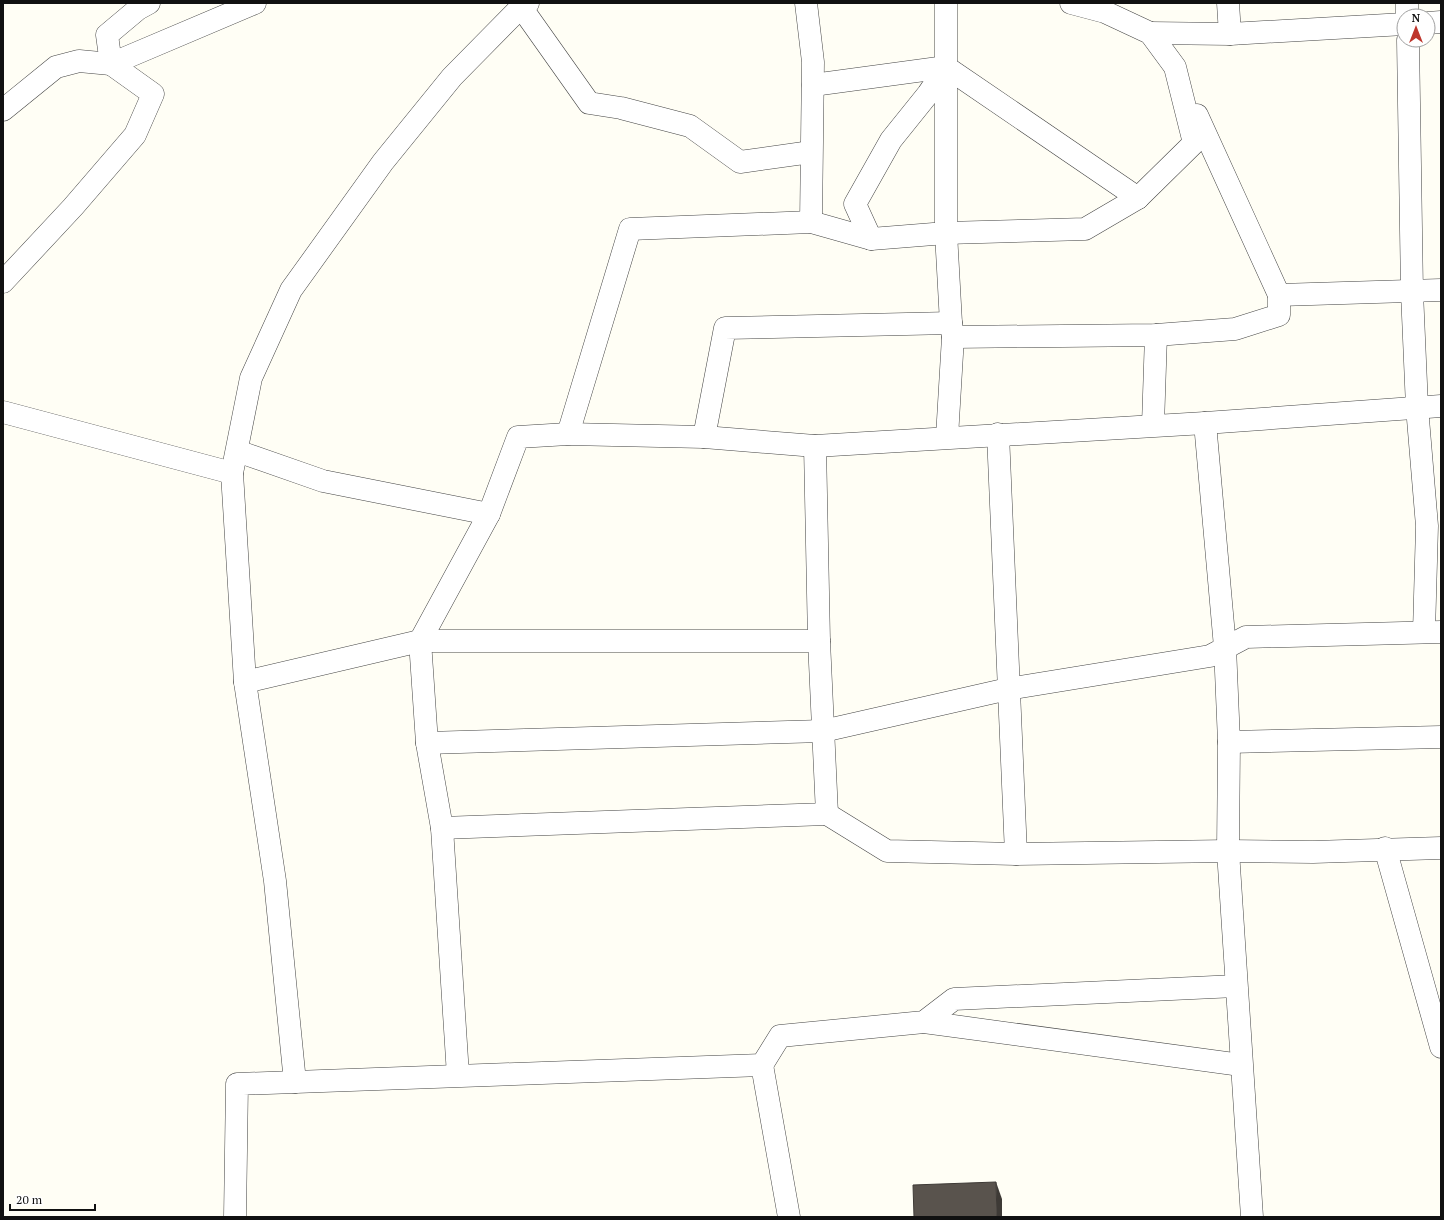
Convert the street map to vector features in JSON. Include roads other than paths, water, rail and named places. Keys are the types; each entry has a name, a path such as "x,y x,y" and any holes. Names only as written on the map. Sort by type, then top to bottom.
{"street":[{"path":"3,282 73,207 135,135 153,94 111,64 107,35 138,9 149,3"},
{"path":"3,110 56,67 79,61 111,64 255,3"},
{"path":"806,3 813,62 811,222"},
{"path":"946,3 946,233 952,330 947,437"},
{"path":"1071,3 1105,12 1150,33 1230,34 1396,24"},
{"path":"1228,3 1230,34"},
{"path":"295,1082 275,881 245,682 232,473 251,378 291,290 388,156 452,77 525,5 589,103 621,108 690,126 740,162 811,152"},
{"path":"704,437 725,328 952,330 1156,335 1235,329 1279,315 1279,295 1175,67 1150,33"},
{"path":"427,743 823,731 1008,689 1210,656 1225,646 1246,637 1433,632 1434,526 1417,407 1412,292 1408,48"},
{"path":"813,85 946,67 1138,198"},
{"path":"871,239 854,204 891,140 928,94 946,67"},
{"path":"568,434 630,229 811,222 871,239 946,233 1085,230 1138,198 1194,143 1175,67"},
{"path":"1279,295 1441,290"},
{"path":"1153,425 1156,335"},
{"path":"458,1075 442,828 427,743 420,641 489,514 518,437 568,434 704,437 815,446 947,437 1205,423 1441,406"},
{"path":"3,412 232,473"},
{"path":"1205,423 1225,646 1229,742 1228,851 1252,1217"},
{"path":"998,434 1016,854"},
{"path":"815,446 820,641 827,814"},
{"path":"237,451 323,482 489,514"},
{"path":"245,682 420,641 820,641"},
{"path":"1229,742 1441,737"},
{"path":"442,828 827,814 886,851 1016,854 1228,851 1313,852 1385,848 1441,848"},
{"path":"1385,848 1439,1034"},
{"path":"924,1022 954,999 1236,986"},
{"path":"789,1217 762,1065 780,1036 924,1022 1241,1064"},
{"path":"235,1217 238,1084 762,1065"}]}
